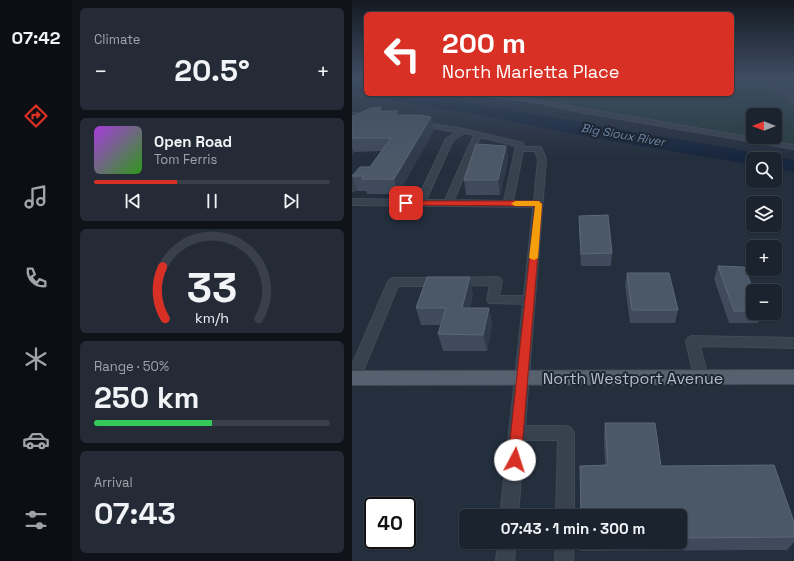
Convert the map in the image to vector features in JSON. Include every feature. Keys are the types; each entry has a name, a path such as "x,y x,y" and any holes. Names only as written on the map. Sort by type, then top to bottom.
{"main road":[{"name":"North Westport Avenue","path":"352,378 794,377"}],"street":[{"path":"554,104 794,147"},
{"path":"577,104 616,109 676,120 771,141 792,138"},
{"path":"408,122 464,131 478,134 493,142 520,146 516,154 508,204"},
{"path":"420,203 450,139 464,131"},
{"path":"448,203 478,134"},
{"path":"510,509 542,164 542,156 538,149 516,154"},
{"path":"352,188 370,168"},
{"path":"352,202 539,204"},
{"path":"352,378 394,282 496,281 493,300 530,300"},
{"path":"701,377 692,341 794,343"},
{"path":"517,434 566,433 565,509"},
{"path":"505,561 506,549"},
{"path":"564,549 564,561"}],"green space":[{"path":"541,104 794,104 794,148 771,144 782,144 782,108 746,108 746,140"}],"water":[{"name":"Big Sioux River","path":"411,104 477,104 751,152 746,152 746,164 609,141 479,115"},
{"path":"782,158 794,160 794,172 782,170"}],"building":[{"path":"381,107 378,111 398,111 394,115 420,115 431,117 394,179 362,179 364,176 352,176 360,167 370,167 391,138 352,138 352,116 370,108"},
{"path":"476,144 506,146 498,180 464,180"},
{"path":"608,215 612,253 581,254 579,216"},
{"path":"718,266 744,267 746,276 748,276 751,284 746,284 746,311 734,311"},
{"path":"627,273 669,273 678,310 632,310"},
{"path":"427,277 470,277 462,308 489,308 483,335 438,334 446,308 416,308"},
{"path":"605,423 655,423 661,466 774,465 794,522 794,537 687,538 687,509 581,509 580,466 608,465"}],"slow traffic":[{"path":"515,204 539,204 534,258"}],"route":[{"path":"406,203 539,204 515,460"}]}
